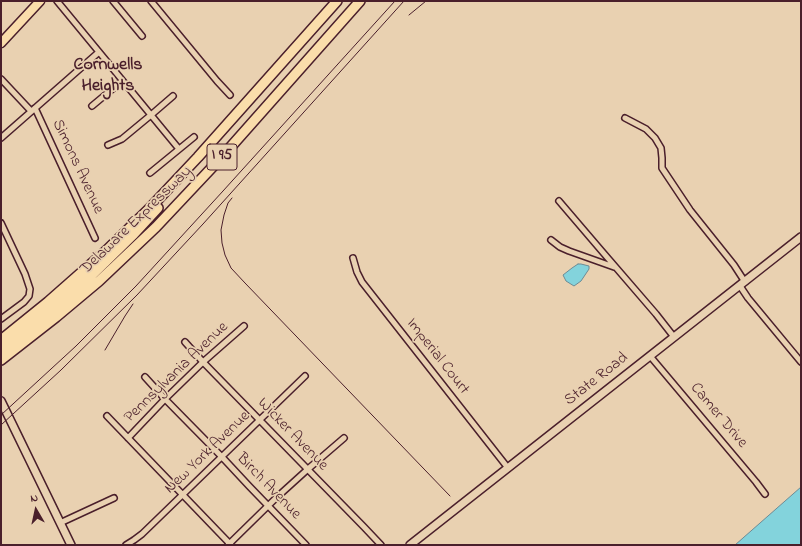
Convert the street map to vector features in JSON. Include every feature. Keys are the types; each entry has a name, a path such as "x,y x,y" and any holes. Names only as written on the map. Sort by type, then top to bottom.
{"highway":[{"name":"Delaware Expressway","path":"1,340 48,302 127,231 170,188 337,1"},
{"name":"Delaware Expressway","path":"1,360 99,281 156,227 220,159 360,1"},
{"path":"1,349 47,314 124,245 232,125 247,101"}],"main road":[{"path":"1,43 40,1"},
{"name":"State Road","path":"410,545 801,238"},
{"path":"1,401 71,545"}],"street":[{"path":"57,1 122,82 179,149"},
{"path":"113,1 142,36"},
{"path":"150,1 230,95"},
{"path":"1,138 99,52"},
{"name":"Simons Avenue","path":"1,78 33,110 95,238"},
{"path":"92,106 122,82"},
{"path":"108,145 122,139 173,96"},
{"path":"625,118 646,129 655,138 661,148 662,168 690,210 734,265 748,298 801,362"},
{"path":"150,173 194,137"},
{"path":"559,201 674,337"},
{"path":"1,223 30,289 29,296 24,302 1,319"},
{"path":"551,240 560,247 569,251 616,267"},
{"name":"Imperial Court","path":"353,258 362,282 508,468"},
{"name":"Pennsylvania Avenue","path":"128,438 203,362 244,326"},
{"name":"Wicker Avenue","path":"185,342 381,545"},
{"name":"Camer Drive","path":"650,356 765,494"},
{"name":"Birch Avenue","path":"145,376 165,399 306,545"},
{"name":"New York Avenue","path":"129,544 142,534 183,495 305,376"},
{"path":"107,416 230,545 268,506 344,438"},
{"path":"60,522 114,498"}],"water":[{"path":"578,264 589,266 589,269 581,281 574,286 566,281 563,275"},
{"path":"801,487 801,545 735,545"}],"railway":[{"path":"1,415 76,346 136,286 395,1"},
{"path":"1,425 61,370 137,295 404,1"},
{"path":"409,15 426,1"},
{"path":"232,198 228,203 221,230 225,255 231,268 450,496"},
{"path":"105,350 133,304"}],"district":[{"name":"Cornwells Heights","path":"108,76"}]}
